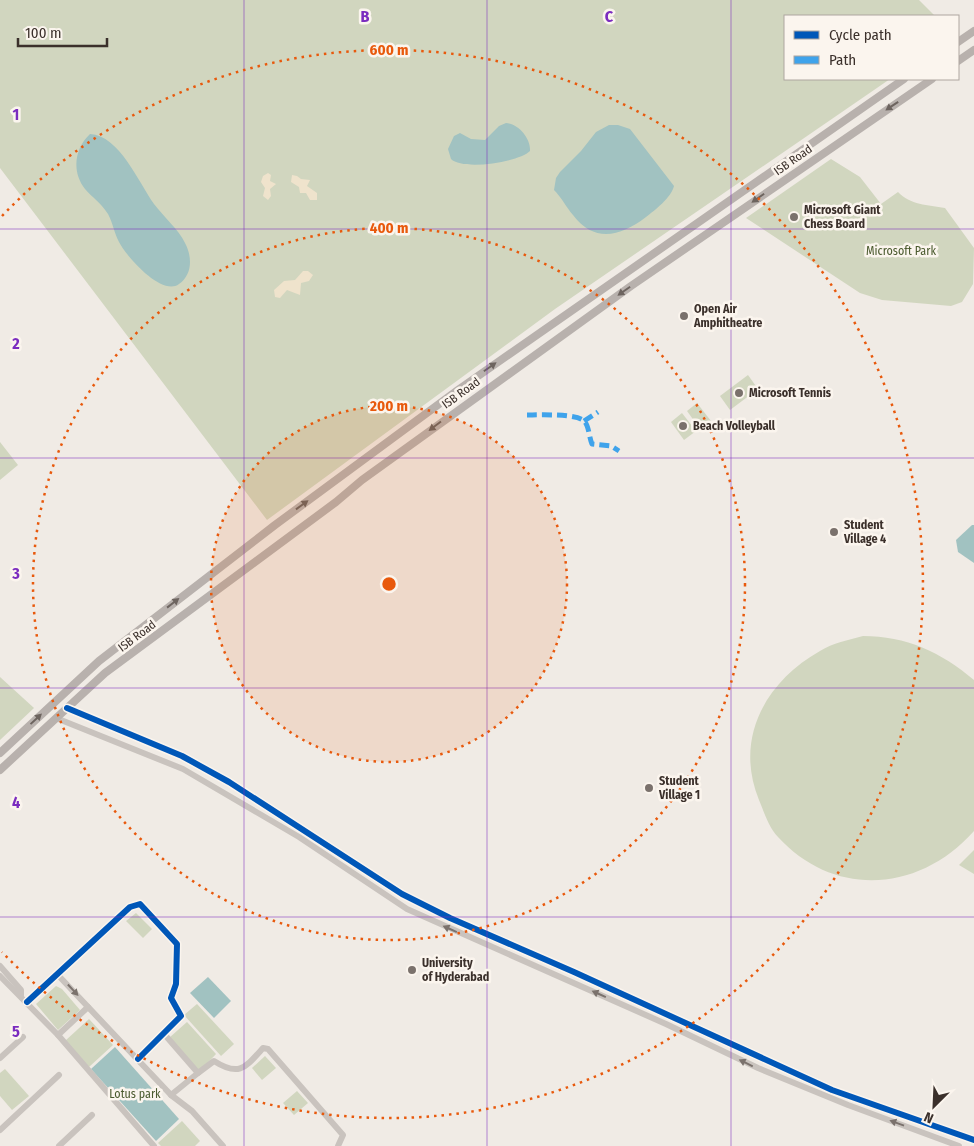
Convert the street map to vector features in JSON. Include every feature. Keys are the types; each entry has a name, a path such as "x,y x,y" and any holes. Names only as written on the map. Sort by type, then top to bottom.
{"main road":[{"path":"959,41 974,31"},
{"path":"959,60 974,50"},
{"name":"ISB Road","path":"0,752 99,661 275,525 466,384 903,80"},
{"name":"ISB Road","path":"0,770 105,673 456,410 630,286 931,80"}],"street":[{"path":"67,708 182,756 322,840 395,889 450,918 574,972 832,1090 974,1140"},
{"path":"56,718 183,768 299,837 407,909 658,1020 758,1068 848,1105 959,1146"},
{"path":"27,1002 130,907 140,904 178,944 176,984 171,998 181,1016 165,1034 138,1058"},
{"path":"0,966 21,990 21,995"},
{"path":"57,974 171,1095 192,1111 223,1146"},
{"path":"0,976 16,994 21,995 58,1035 154,1146"},
{"path":"58,1035 88,1007"},
{"path":"165,1034 198,1073"},
{"path":"0,1058 23,1037"},
{"path":"171,1095 214,1061 230,1071 237,1070 263,1048 268,1049 343,1135 338,1146"},
{"path":"0,1130 60,1075"},
{"path":"58,1146 92,1115"}],"green space":[{"path":"0,0 919,0 934,15 784,15 784,80 889,80 555,309 267,520 0,168"},
{"name":"Microsoft Park","path":"831,159 860,177 881,204 898,192 908,200 945,208 974,248 973,284 962,302 951,306 882,300 860,293 746,218"},
{"name":"Microsoft Tennis","path":"748,375 758,389 730,410 720,396"},
{"path":"697,403 711,421 700,429 687,411"},
{"name":"Beach Volleyball","path":"682,413 696,431 684,440 671,422"},
{"path":"0,442 18,465 0,480"},
{"path":"863,636 894,639 922,648 949,661 974,680 974,831 952,851 929,866 903,876 877,880 851,878 825,871 801,857 778,837 769,825 759,800 752,777 750,755 753,734 760,714 770,696 784,679 801,664 825,648"},
{"path":"0,677 34,708 0,740"},
{"path":"974,850 974,874 959,865"},
{"path":"136,913 152,929 143,938 126,921"},
{"path":"56,986 62,989 80,1010 58,1030 36,1004"},
{"path":"197,1004 234,1044 221,1056 184,1015"},
{"path":"89,1019 113,1045 89,1067 65,1041"},
{"path":"187,1022 216,1054 198,1073 169,1038"},
{"path":"265,1056 276,1068 262,1080 252,1068"},
{"path":"5,1069 29,1096 12,1110 0,1096 0,1073"},
{"path":"297,1091 308,1103 294,1115 283,1103"},
{"path":"182,1121 200,1141 195,1146 161,1146 158,1143"}],"sand":[{"path":"268,173 271,175 270,181 276,184 270,189 271,196 268,200 263,196 265,188 261,182 263,176"},
{"path":"292,175 310,180 307,186 317,193 317,200 310,200 306,193 300,193 299,187 291,182"},
{"path":"303,271 308,271 313,275 309,281 301,283 300,295 287,290 280,298 275,297 274,290 284,281 295,280"}],"water":[{"path":"506,123 520,129 526,137 530,151 515,159 491,164 457,163 451,159 448,149 454,136 460,133 471,139 485,140 499,126"},
{"path":"609,125 618,125 630,129 674,186 666,199 637,224 608,234 590,230 581,224 554,190 556,178 560,172 581,151 596,132"},
{"path":"90,134 100,136 119,151 154,204 182,238 189,253 190,265 187,275 179,284 172,287 163,285 154,280 137,265 119,242 106,210 85,189 76,167 78,153"},
{"path":"974,525 974,563 958,552 956,540"},
{"path":"208,977 231,1001 214,1018 190,993"},
{"name":"Lotus park","path":"115,1047 179,1119 156,1141 91,1069"}],"marked path":[{"path":"584,421 598,412"},
{"path":"527,415 558,415 581,419 586,424 592,444 611,446 619,451"}],"cycle path":[{"path":"67,708 182,756 229,782 402,894 450,918 574,972 832,1090 974,1140"},
{"path":"27,1002 130,907 140,904 177,944 176,984 171,998 181,1016 138,1059"}],"place":[{"name":"Microsoft Giant Chess Board","path":"794,217"},
{"name":"Open Air Amphitheatre","path":"684,316"},
{"name":"Microsoft Tennis","path":"739,393"},
{"name":"Beach Volleyball","path":"683,426"},
{"name":"Student Village 4","path":"834,532"},
{"name":"Student Village 1","path":"649,788"},
{"name":"University of Hyderabad","path":"412,970"}]}
